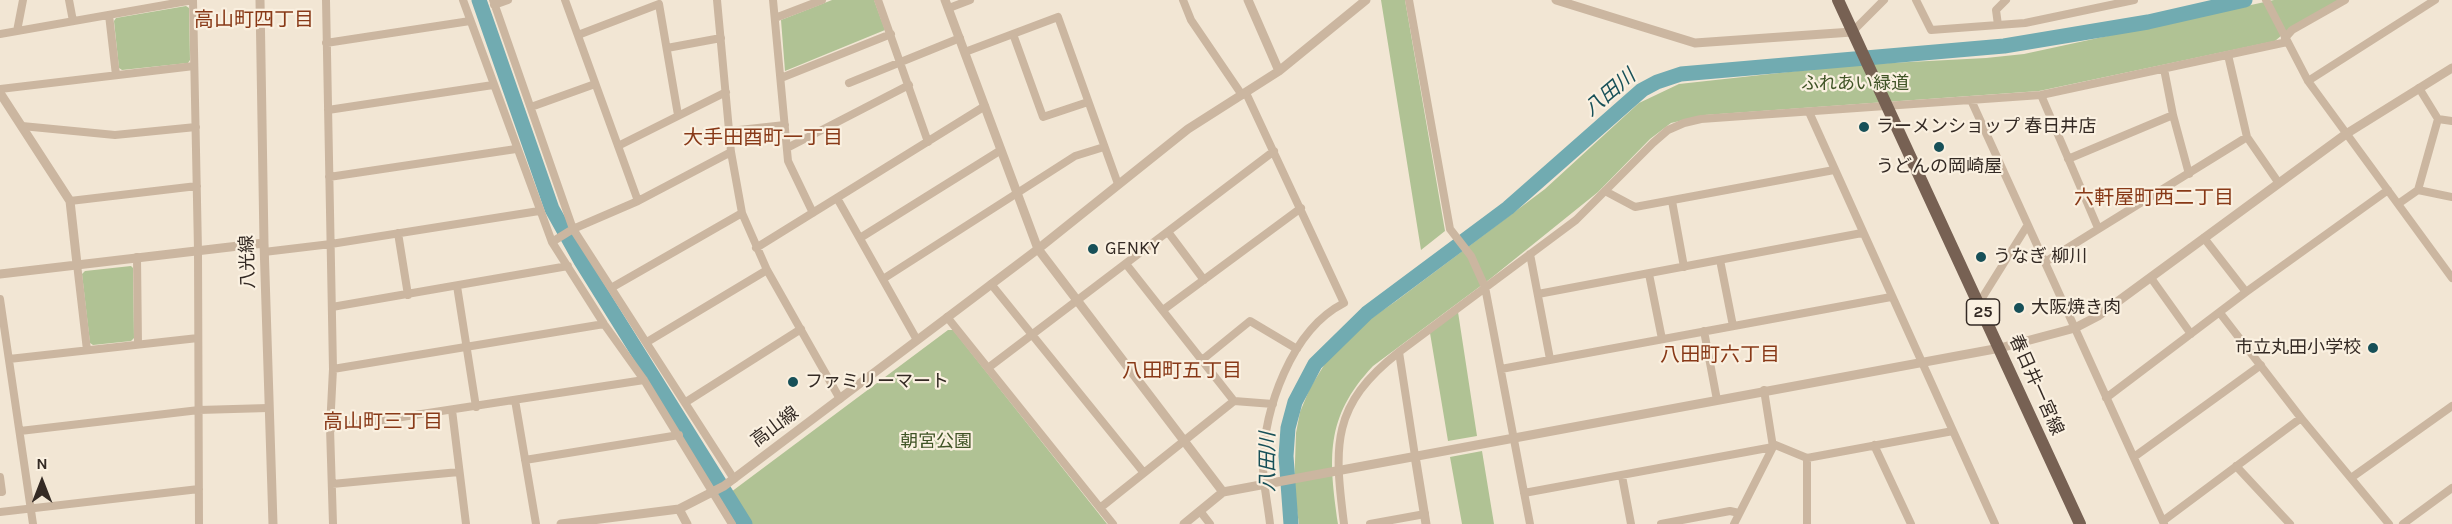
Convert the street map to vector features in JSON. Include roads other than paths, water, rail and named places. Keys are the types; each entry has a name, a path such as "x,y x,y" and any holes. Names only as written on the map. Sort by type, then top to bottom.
{"main road":[{"name":"春日井一宮線","path":"1838,0 2080,524"}],"street":[{"path":"17,31 23,0"},
{"path":"69,0 73,21"},
{"path":"0,34 193,0 198,250 199,524"},
{"name":"八光線","path":"260,0 264,247 273,524"},
{"path":"326,0 333,369 330,428 333,524"},
{"path":"463,0 552,242 604,324 718,489 732,524"},
{"path":"508,0 494,3 573,229 734,479"},
{"path":"566,0 638,201"},
{"path":"642,0 643,9"},
{"path":"717,0 731,152 742,213 767,270 840,399"},
{"path":"773,0 788,161 813,213"},
{"path":"775,18 822,0"},
{"path":"878,0 928,142"},
{"path":"970,0 947,4 1038,249 1222,492"},
{"path":"1183,0 1191,20 1244,94 1274,151 1344,303 1323,319 1297,349 1278,384 1264,448 1270,524"},
{"path":"1248,0 1279,71"},
{"name":"高山線","path":"561,524 679,509 734,479 1038,249 1188,129 1279,71 1366,0"},
{"path":"1409,0 1450,229 1471,256 1485,287 1530,524"},
{"path":"1556,0 1695,43 1852,32 1884,0"},
{"path":"1916,0 1931,30 2025,23 2134,0"},
{"path":"1998,25 1996,10 2006,0"},
{"path":"2090,0 2091,9"},
{"path":"2266,0 2308,81 2452,278"},
{"path":"1344,524 1337,470 1338,441 1350,406 1360,389 1372,375 1399,352 1576,220 1668,130 1701,119 1809,112 1886,103 2041,95 2228,55 2286,40 2292,30 2345,0"},
{"path":"2308,81 2435,0"},
{"path":"578,35 659,4 678,115"},
{"path":"109,15 116,75"},
{"path":"965,52 1058,17 1118,184"},
{"path":"327,43 470,21"},
{"path":"781,78 891,34"},
{"path":"1013,34 1043,117 1088,102"},
{"path":"667,48 721,38"},
{"path":"849,83 960,38"},
{"path":"2228,55 2247,136 2278,182"},
{"path":"87,350 70,201 0,91 194,66"},
{"path":"1184,524 1222,492 2000,348 2075,328 2098,316 2346,134 2452,68"},
{"path":"2164,69 2173,115 2189,174"},
{"path":"531,107 595,84"},
{"path":"328,110 493,85"},
{"path":"787,148 909,85"},
{"path":"2398,204 2418,190 2438,119 2419,88"},
{"path":"618,146 726,92"},
{"path":"2041,95 2098,228"},
{"path":"1971,100 2164,522 2301,418"},
{"path":"756,248 985,106"},
{"path":"1809,112 1995,524"},
{"path":"2068,159 2173,115"},
{"path":"2438,119 2452,121"},
{"path":"730,131 785,125"},
{"path":"22,126 115,135 195,127"},
{"path":"2045,262 2247,136"},
{"path":"883,279 1075,156 1104,147"},
{"path":"329,177 516,149"},
{"path":"860,238 1001,150"},
{"path":"988,368 1274,151"},
{"path":"552,242 573,229 638,201 731,152"},
{"path":"1605,191 1635,207 1834,170"},
{"path":"70,201 197,186"},
{"path":"2106,398 2246,292 2388,190"},
{"path":"2418,190 2452,197"},
{"path":"837,198 917,340"},
{"path":"1672,201 1684,267"},
{"path":"1163,310 1301,208"},
{"path":"0,274 198,250 331,244 539,211"},
{"path":"611,288 742,213"},
{"path":"1979,303 2027,226"},
{"path":"1168,232 1204,280"},
{"path":"398,233 408,295"},
{"path":"1538,294 1862,233"},
{"path":"2204,238 2246,292"},
{"path":"1530,254 1551,360"},
{"path":"137,257 138,344"},
{"path":"1720,260 1733,326"},
{"path":"1126,264 1234,401"},
{"path":"332,307 568,266"},
{"path":"647,342 767,270"},
{"path":"1649,274 1662,339"},
{"path":"2151,278 2191,334"},
{"path":"991,284 1144,472"},
{"path":"457,286 476,406"},
{"path":"1500,369 1891,297"},
{"path":"0,299 3,335 9,360 33,524"},
{"path":"2220,313 2301,418 2389,524"},
{"path":"947,317 1113,524"},
{"path":"1202,360 1250,321 1297,349"},
{"path":"333,369 604,324"},
{"path":"686,402 801,329"},
{"path":"1704,331 1717,400"},
{"path":"9,360 198,338"},
{"path":"1370,524 1425,519 1399,352"},
{"path":"2134,458 2261,365"},
{"path":"330,428 644,380"},
{"path":"1734,524 1773,446 1764,390"},
{"path":"515,400 536,524"},
{"path":"1100,508 1234,401 1273,404"},
{"path":"2351,478 2452,406"},
{"path":"20,431 199,410 268,408"},
{"path":"452,410 466,524"},
{"path":"1524,493 1773,446 1807,458 1953,430"},
{"path":"525,459 679,435"},
{"path":"1874,445 1911,524"},
{"path":"1807,458 1807,524"},
{"path":"2236,466 2290,524"},
{"path":"332,484 459,472"},
{"path":"1622,476 1631,524"},
{"path":"0,477 2,492 0,492"},
{"path":"2403,524 2452,488"},
{"path":"0,512 199,489"},
{"path":"679,509 687,524"},
{"path":"1660,524 1730,511 1739,513"},
{"path":"1200,512 1210,524"}],"waterway":[{"path":"479,0 552,209 581,261 745,524"},
{"name":"八田川","path":"1291,524 1286,456 1288,428 1295,402 1315,364 1367,313 1508,208 1642,90 1681,74 2004,46 2148,22 2245,0"}],"place":[{"name":"ラーメンショップ 春日井店","path":"1864,127"},
{"name":"うどんの岡崎屋","path":"1939,147"},
{"name":"GENKY","path":"1093,249"},
{"name":"うなぎ 柳川","path":"1981,257"},
{"name":"大阪焼き肉","path":"2019,308"},
{"name":"市立丸田小学校","path":"2373,348"},
{"name":"ファミリーマート","path":"793,382"}],"district":[{"name":"高山町四丁目","path":"254,20"},
{"name":"大手田酉町一丁目","path":"763,138"},
{"name":"六軒屋町西二丁目","path":"2154,198"},
{"name":"八田町六丁目","path":"1720,355"},
{"name":"八田町五丁目","path":"1182,371"},
{"name":"高山町三丁目","path":"383,422"}],"park label":[{"name":"ふれあい緑道","path":"1855,84"},
{"name":"朝宮公園","path":"936,442"}]}
